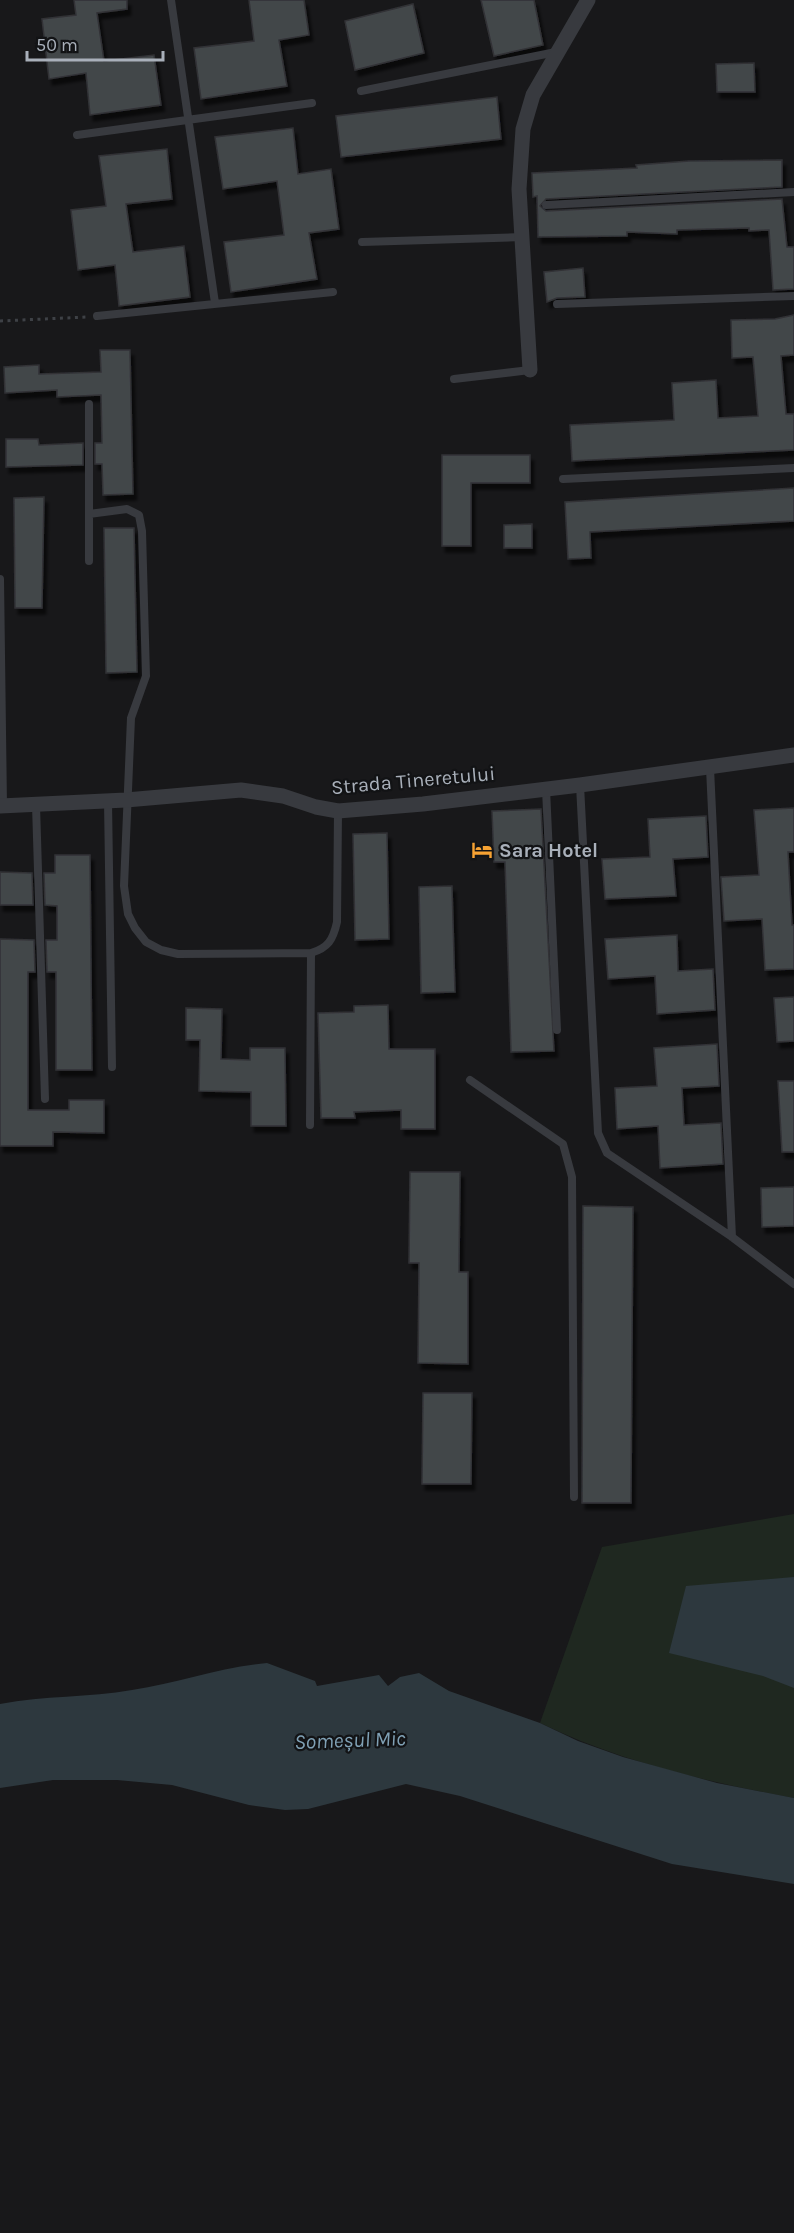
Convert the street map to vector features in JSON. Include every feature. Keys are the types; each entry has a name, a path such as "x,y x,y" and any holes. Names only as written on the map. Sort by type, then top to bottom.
{"street":[{"path":"530,370 519,189 523,129 533,95 588,0"},
{"name":"Strada Tineretului","path":"2,806 126,800 241,790 283,796 316,807 338,811 423,804 580,785 794,755"}],"lane":[{"path":"171,0 215,303"},
{"path":"361,91 556,52"},
{"path":"77,135 188,118 312,103"},
{"path":"546,205 794,192"},
{"path":"362,242 523,237"},
{"path":"97,316 333,292"},
{"path":"557,304 794,296"},
{"path":"454,379 530,370"},
{"path":"89,404 89,561"},
{"path":"563,478 794,468"},
{"path":"89,514 127,508 139,515 142,531 146,676 131,718 124,886 128,914 146,942 161,950 177,954 311,954 324,949 334,938 337,922 338,811"},
{"path":"0,579 2,806"},
{"path":"710,768 732,1237"},
{"path":"580,785 598,1133 601,1144 607,1153 732,1237 794,1284"},
{"path":"546,789 557,1030"},
{"path":"108,801 112,1067"},
{"path":"36,805 45,1099"},
{"path":"310,1125 311,954"},
{"path":"470,1080 563,1144 572,1178 574,1497"}],"path":[{"path":"0,321 97,316"}],"shaded area":[{"path":"794,1514 794,1798 697,1778 633,1760 540,1723 602,1547"}],"water":[{"path":"794,1577 794,1688 763,1676 669,1653 686,1586"},
{"name":"Someșul Mic","path":"267,1663 315,1681 317,1686 379,1675 388,1686 400,1677 419,1673 449,1691 540,1723 578,1741 623,1757 717,1783 794,1798 794,1884 672,1864 460,1796 406,1784 308,1809 285,1810 249,1805 172,1785 117,1780 53,1780 0,1788 0,1704 33,1699 116,1693"}],"building":[{"path":"74,0 127,0 127,9 97,13 104,61 154,55 161,105 90,115 86,73 49,79 42,19 76,15"},
{"path":"249,0 304,0 309,35 279,40 287,86 201,99 194,48 254,41"},
{"path":"481,0 534,0 543,45 494,56"},
{"path":"413,4 424,53 355,70 345,21"},
{"path":"754,63 755,92 717,92 716,64"},
{"path":"497,97 501,139 341,157 336,116"},
{"path":"293,128 298,174 331,169 339,229 309,233 317,279 231,292 224,242 284,235 277,181 223,189 215,137"},
{"path":"167,149 172,199 126,204 133,252 184,246 190,297 119,306 115,265 78,270 71,210 106,206 99,156"},
{"path":"782,160 782,187 546,199 540,206 546,211 782,199 787,247 794,247 794,289 773,290 769,230 749,231 749,228 677,230 677,234 627,232 627,236 538,237 537,196 533,197 532,173 637,168 636,165 689,161"},
{"path":"583,268 585,297 557,298 547,302 544,272"},
{"path":"794,315 794,355 781,356 786,414 794,414 794,450 572,461 570,425 674,420 672,383 716,380 718,418 758,416 753,357 732,358 731,320 775,319"},
{"path":"100,350 130,350 133,494 103,495 102,464 95,464 95,443 102,443 101,395 57,397 57,390 5,393 4,367 39,365 39,374 101,372"},
{"path":"6,439 38,439 39,445 83,443 83,465 6,467"},
{"path":"442,455 530,455 530,483 471,483 471,546 442,546"},
{"path":"794,488 794,521 590,532 591,558 568,559 565,502"},
{"path":"44,497 42,608 15,608 14,498"},
{"path":"532,524 532,548 504,548 504,525"},
{"path":"104,528 134,528 137,672 106,673"},
{"path":"794,808 794,852 788,852 792,925 794,925 794,969 765,970 762,919 724,921 721,877 759,875 754,810"},
{"path":"541,809 554,1051 511,1052 505,862 494,862 492,811"},
{"path":"706,816 708,857 673,859 676,896 605,899 602,859 650,857 648,819"},
{"path":"387,833 389,939 355,940 353,834"},
{"path":"55,855 90,855 92,1070 56,1070 56,972 47,972 46,940 57,940 57,906 45,905 44,873 55,873"},
{"path":"0,872 32,873 33,905 0,905"},
{"path":"452,886 455,992 421,993 419,887"},
{"path":"677,935 678,971 713,969 715,1010 657,1014 655,976 608,979 605,939"},
{"path":"0,939 34,940 35,972 28,972 28,1110 69,1110 69,1100 104,1100 104,1133 53,1132 53,1146 0,1146"},
{"path":"794,997 794,1041 777,1042 774,998"},
{"path":"388,1005 389,1049 435,1049 435,1129 401,1129 401,1110 354,1112 355,1118 321,1118 318,1013 354,1012 354,1006"},
{"path":"186,1008 222,1009 221,1059 250,1060 250,1048 285,1048 286,1126 251,1126 251,1092 199,1091 200,1040 186,1040"},
{"path":"717,1044 719,1086 682,1088 684,1125 721,1123 723,1164 660,1168 658,1126 617,1129 615,1088 657,1086 654,1048"},
{"path":"778,1081 794,1081 794,1152 782,1152"},
{"path":"410,1172 460,1172 459,1272 468,1272 468,1364 418,1363 419,1263 409,1263"},
{"path":"794,1187 794,1226 762,1227 761,1188"},
{"path":"583,1206 633,1207 631,1503 582,1503"},
{"path":"423,1393 472,1393 471,1484 422,1484"}],"place":[{"name":"Sara Hotel","path":"482,850"}]}
